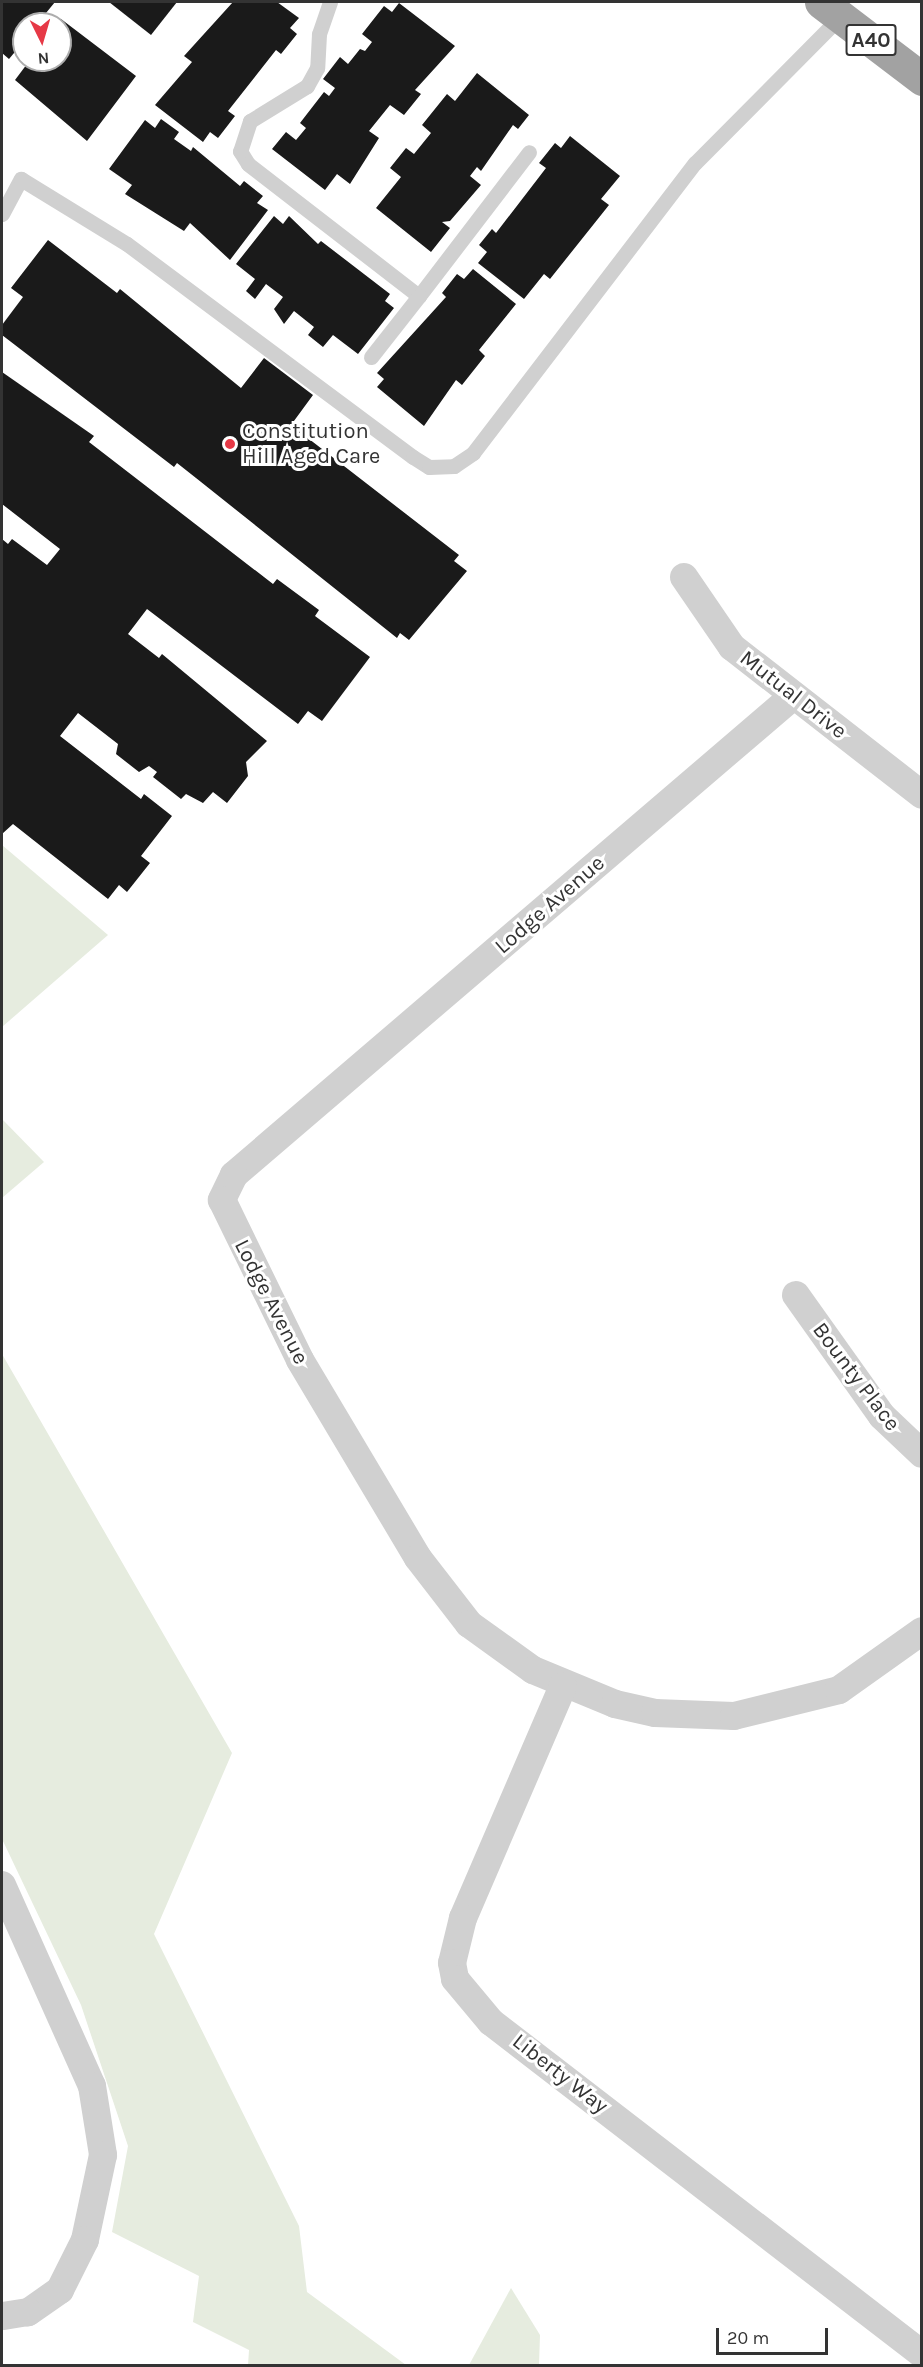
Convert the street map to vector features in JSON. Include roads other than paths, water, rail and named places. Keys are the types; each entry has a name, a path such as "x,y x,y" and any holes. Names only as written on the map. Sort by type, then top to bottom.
{"highway":[{"name":"A40","path":"830,9 921,79"}],"street":[{"name":"Mutual Drive","path":"684,577 732,647 792,697 921,795"},
{"name":"Lodge Avenue","path":"792,697 224,1188 222,1200 235,1233 300,1360 418,1558 470,1624 563,1686 655,1713 734,1716 840,1690 921,1631"},
{"name":"Bounty Place","path":"796,1295 882,1416 921,1454"},
{"name":"Liberty Way","path":"563,1686 464,1918 452,1963 455,1979 491,2022 921,2354"},
{"path":"2,1885 92,2086 103,2155 85,2240 60,2290 28,2312 2,2316"}],"lane":[{"path":"330,2 319,34 317,68 307,86 250,121 240,151 248,165 419,296"},
{"path":"2,213 21,179 128,244 413,457 429,466 454,466 473,453 695,163 830,9"},
{"path":"370,357 529,152"}],"place":[{"name":"Constitution Hill Aged Care","path":"230,444"}]}
